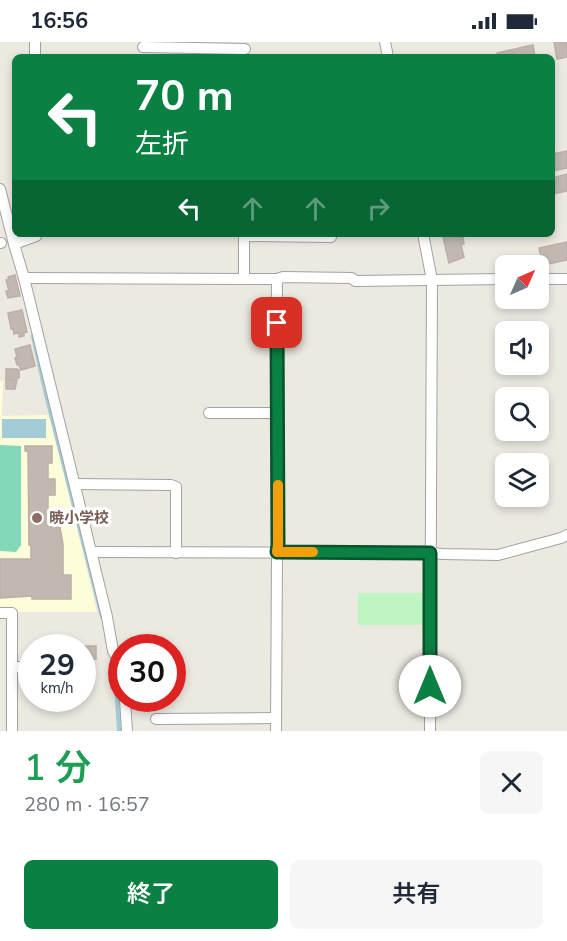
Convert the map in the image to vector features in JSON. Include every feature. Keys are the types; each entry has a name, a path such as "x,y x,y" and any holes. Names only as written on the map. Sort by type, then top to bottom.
{"street":[{"path":"143,47 245,49"},
{"path":"0,189 12,236"},
{"path":"12,237 92,552 110,634"},
{"path":"14,244 33,237"},
{"path":"244,237 244,279"},
{"path":"424,237 432,280 430,731"},
{"path":"24,278 277,279 283,277 352,278 355,281 495,279"},
{"path":"276,731 277,279"},
{"path":"549,279 567,279"},
{"path":"209,412 276,413"},
{"path":"75,484 171,485 176,487 176,553"},
{"path":"92,552 498,555 567,535"},
{"path":"0,614 12,614 12,731"},
{"path":"12,667 18,667"},
{"path":"126,712 127,731"},
{"path":"156,719 276,718"}],"shaded area":[{"name":"暁小学校","path":"0,381 3,381 2,416 48,415 52,424 97,612 0,612"}],"green space":[{"path":"0,445 21,446 21,545 16,552 0,551"},
{"path":"358,593 423,593 423,625 358,625"}],"water":[{"path":"2,419 46,419 46,438 2,438"}],"building":[{"path":"554,42 567,42 567,57 557,59"},
{"path":"533,45 534,54 497,54"},
{"path":"567,151 567,168 555,170 555,153"},
{"path":"567,174 567,191 555,193 555,177"},
{"path":"443,237 463,237 464,244 461,245 464,257 449,263"},
{"path":"567,242 567,260 549,264 549,255 541,255 539,248"},
{"path":"15,275 20,296 8,298 6,280"},
{"path":"22,310 27,332 24,336 19,337 19,333 14,334 11,329 8,313"},
{"path":"30,345 35,366 21,370 15,358 17,357 15,349"},
{"path":"6,369 19,370 19,378 6,378"},
{"path":"6,379 17,380 15,389 6,389"},
{"path":"25,446 52,446 52,463 48,463 48,479 55,479 55,495 48,495 48,527 60,527 63,544 63,575 71,575 71,599 32,599 32,596 0,598 0,559 31,559 28,451 25,451"}],"waterway":[{"path":"33,336 102,617"},
{"path":"118,712 119,731"}],"slow traffic":[{"path":"278,485 277,552 313,552"}],"place":[{"name":"暁小学校","path":"37,518"}],"route":[{"path":"277,323 277,552 430,553 430,686"}]}
